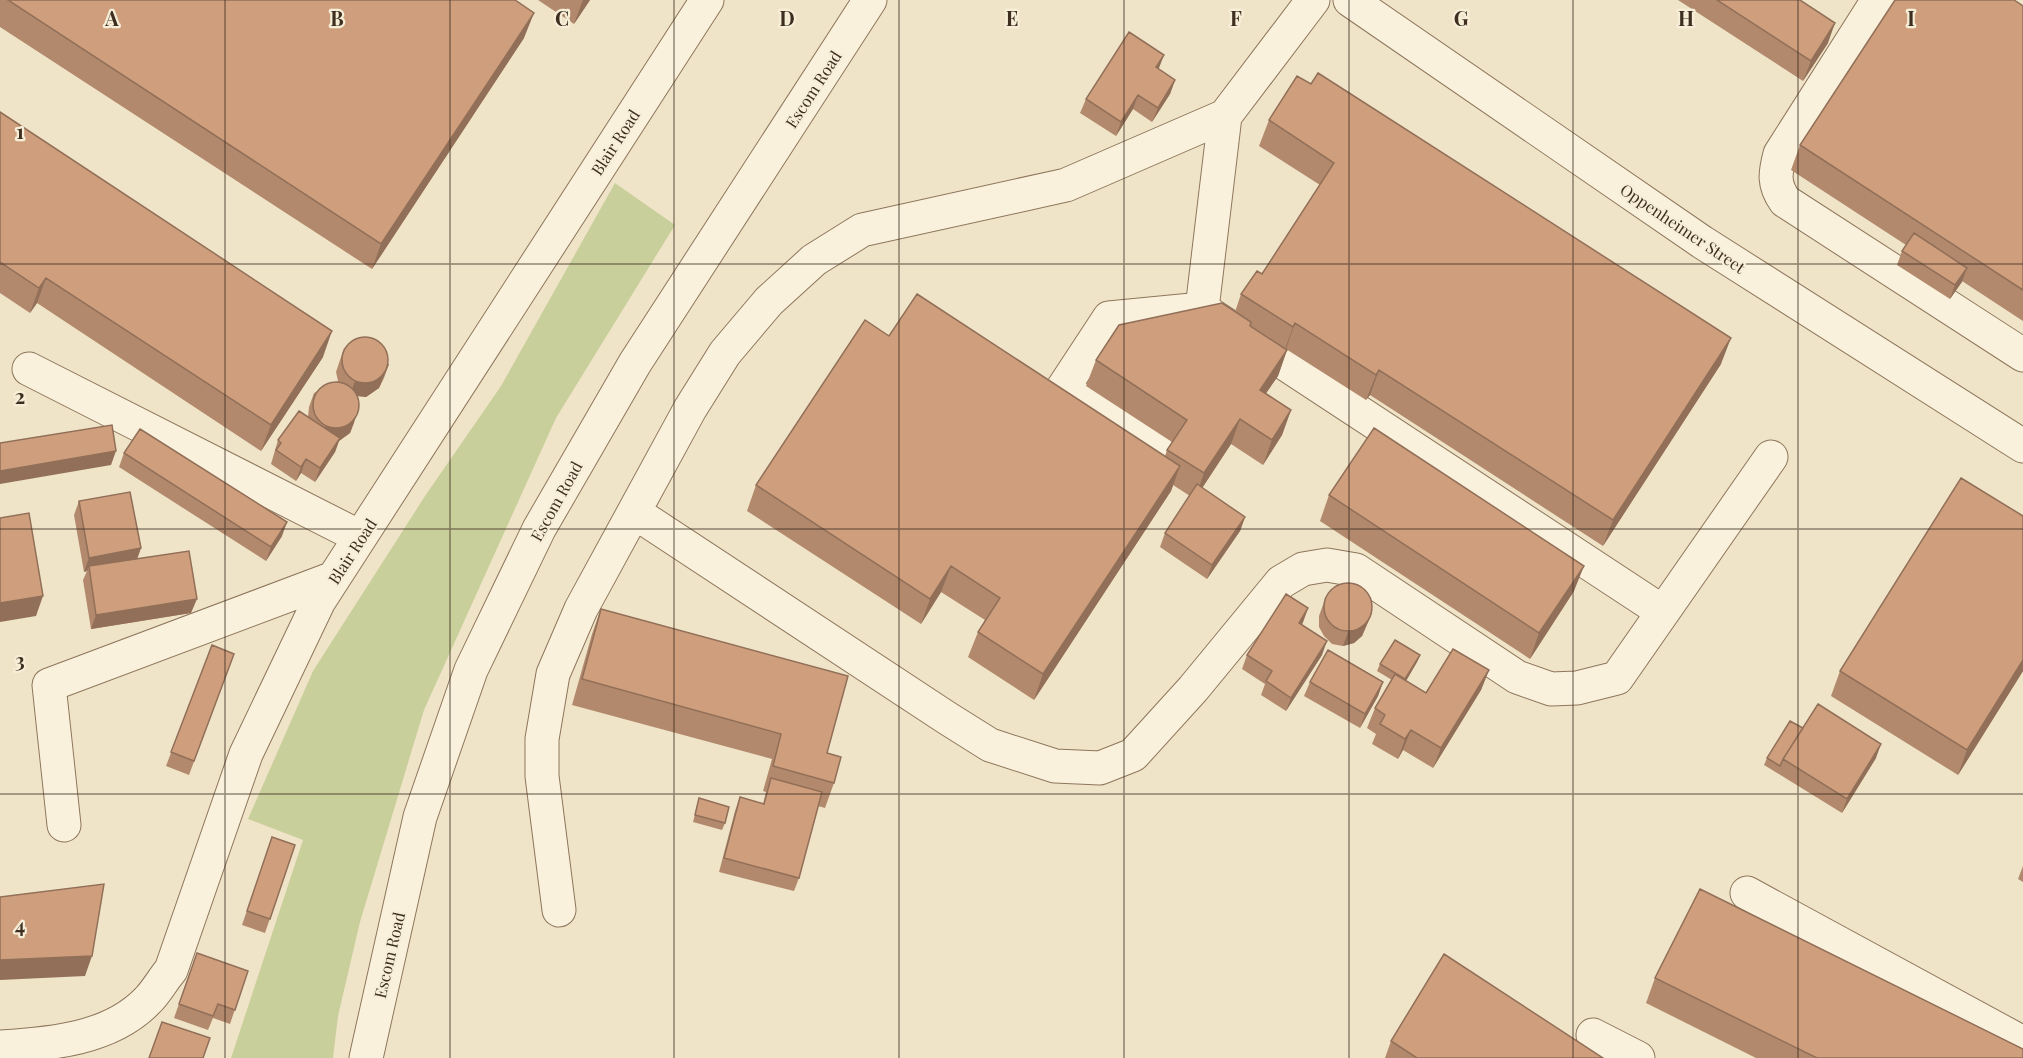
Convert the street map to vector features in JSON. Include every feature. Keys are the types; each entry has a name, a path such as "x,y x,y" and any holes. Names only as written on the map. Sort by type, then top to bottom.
{"street":[{"name":"Blair Road","path":"0,1047 80,1038 125,1020 148,1000 171,970 246,754 319,601 707,0"},
{"name":"Escom Road","path":"366,1058 420,817 471,670 539,529 635,363 870,0"},
{"path":"559,910 542,776 542,738 553,674 581,609 690,409 725,353 769,301 814,260 862,230 1066,185 1225,116 1312,0"},
{"name":"Oppenheimer Street","path":"1350,0 1702,242 2023,446"},
{"path":"1878,0 1780,154 1774,176 1778,190 1785,201 2023,355"},
{"path":"1202,309 1225,116"},
{"path":"1159,452 1063,388 1109,318 1202,309 1663,612"},
{"path":"29,369 360,537"},
{"path":"634,512 990,745 1055,766 1100,768 1132,755 1193,689 1281,582 1303,569 1327,565 1356,570 1517,677 1551,689 1577,688 1617,678 1771,457"},
{"path":"63,825 49,685 334,578"},
{"path":"1747,892 2023,1043"},
{"path":"1593,1035 1638,1058"}],"green space":[{"path":"615,183 675,225 556,418 424,710 360,922 338,1016 333,1058 231,1058 303,840 248,819 313,671 425,496 501,386"}],"building":[{"path":"8,0 515,0 534,13 381,244"},
{"path":"1717,0 1800,0 1835,23 1811,61"},
{"path":"1895,0 2014,0 2023,6 2023,290 1800,145"},
{"path":"1129,32 1164,55 1156,67 1175,80 1158,108 1138,95 1121,122 1086,99"},
{"path":"1318,73 1731,338 1613,520 1379,370 1376,375 1295,323 1293,327 1241,294 1257,271 1262,274 1334,163 1269,120 1297,76 1311,84"},
{"path":"0,112 332,331 271,425 46,278 39,288 0,262"},
{"path":"1914,233 1967,268 1955,285 1902,251"},
{"path":"917,294 1180,466 1043,674 978,632 1000,598 951,566 930,599 756,485 865,320 889,336"},
{"path":"1222,303 1251,322 1250,326 1287,350 1260,390 1291,410 1272,440 1240,419 1204,473 1167,450 1187,420 1096,360 1119,325"},
{"path":"365,337 374,338 382,343 387,351 387,369 382,377 374,382 365,383 356,382 348,377 343,369 342,360 343,351 348,343 356,338"},
{"path":"341,382 353,388 358,396 358,414 353,422 345,427 331,428 323,425 316,418 313,400 316,392 323,385"},
{"path":"299,411 340,438 320,468 306,459 301,467 276,450 281,443 278,440"},
{"path":"112,425 116,451 0,471 0,443"},
{"path":"1374,428 1584,566 1539,633 1329,495"},
{"path":"140,429 287,522 271,547 124,453"},
{"path":"1961,478 2023,516 2023,660 1967,750 1840,671"},
{"path":"1197,484 1245,517 1212,565 1165,533"},
{"path":"130,492 141,548 89,558 79,501"},
{"path":"29,513 43,596 0,603 0,518"},
{"path":"189,551 197,599 96,615 89,566"},
{"path":"1343,583 1353,583 1365,590 1372,602 1372,612 1365,624 1353,631 1343,631 1328,620 1324,612 1324,602 1335,587"},
{"path":"1286,594 1308,608 1299,623 1327,641 1291,698 1266,681 1272,671 1247,655"},
{"path":"601,609 848,676 827,753 841,757 834,783 773,766 781,734 582,679"},
{"path":"1395,640 1420,655 1405,679 1380,664"},
{"path":"212,645 234,654 194,761 171,752"},
{"path":"1453,649 1489,670 1441,748 1411,730 1405,739 1380,724 1385,715 1375,708 1395,674 1426,693"},
{"path":"1328,650 1383,682 1365,714 1310,682"},
{"path":"1818,704 1881,744 1847,799 1783,759"},
{"path":"1790,721 1803,728 1780,766 1767,758"},
{"path":"771,778 822,792 799,878 724,858 740,797 764,804"},
{"path":"699,798 729,807 725,823 695,815"},
{"path":"272,837 295,845 270,919 247,911"},
{"path":"104,884 92,956 0,960 0,897"},
{"path":"1700,889 2023,1049 2023,1058 1817,1058 1655,978"},
{"path":"197,953 248,971 235,1010 218,1004 213,1016 179,1004"},
{"path":"1444,954 1603,1058 1417,1058 1391,1041"},
{"path":"162,1022 210,1038 203,1058 149,1058"}]}
